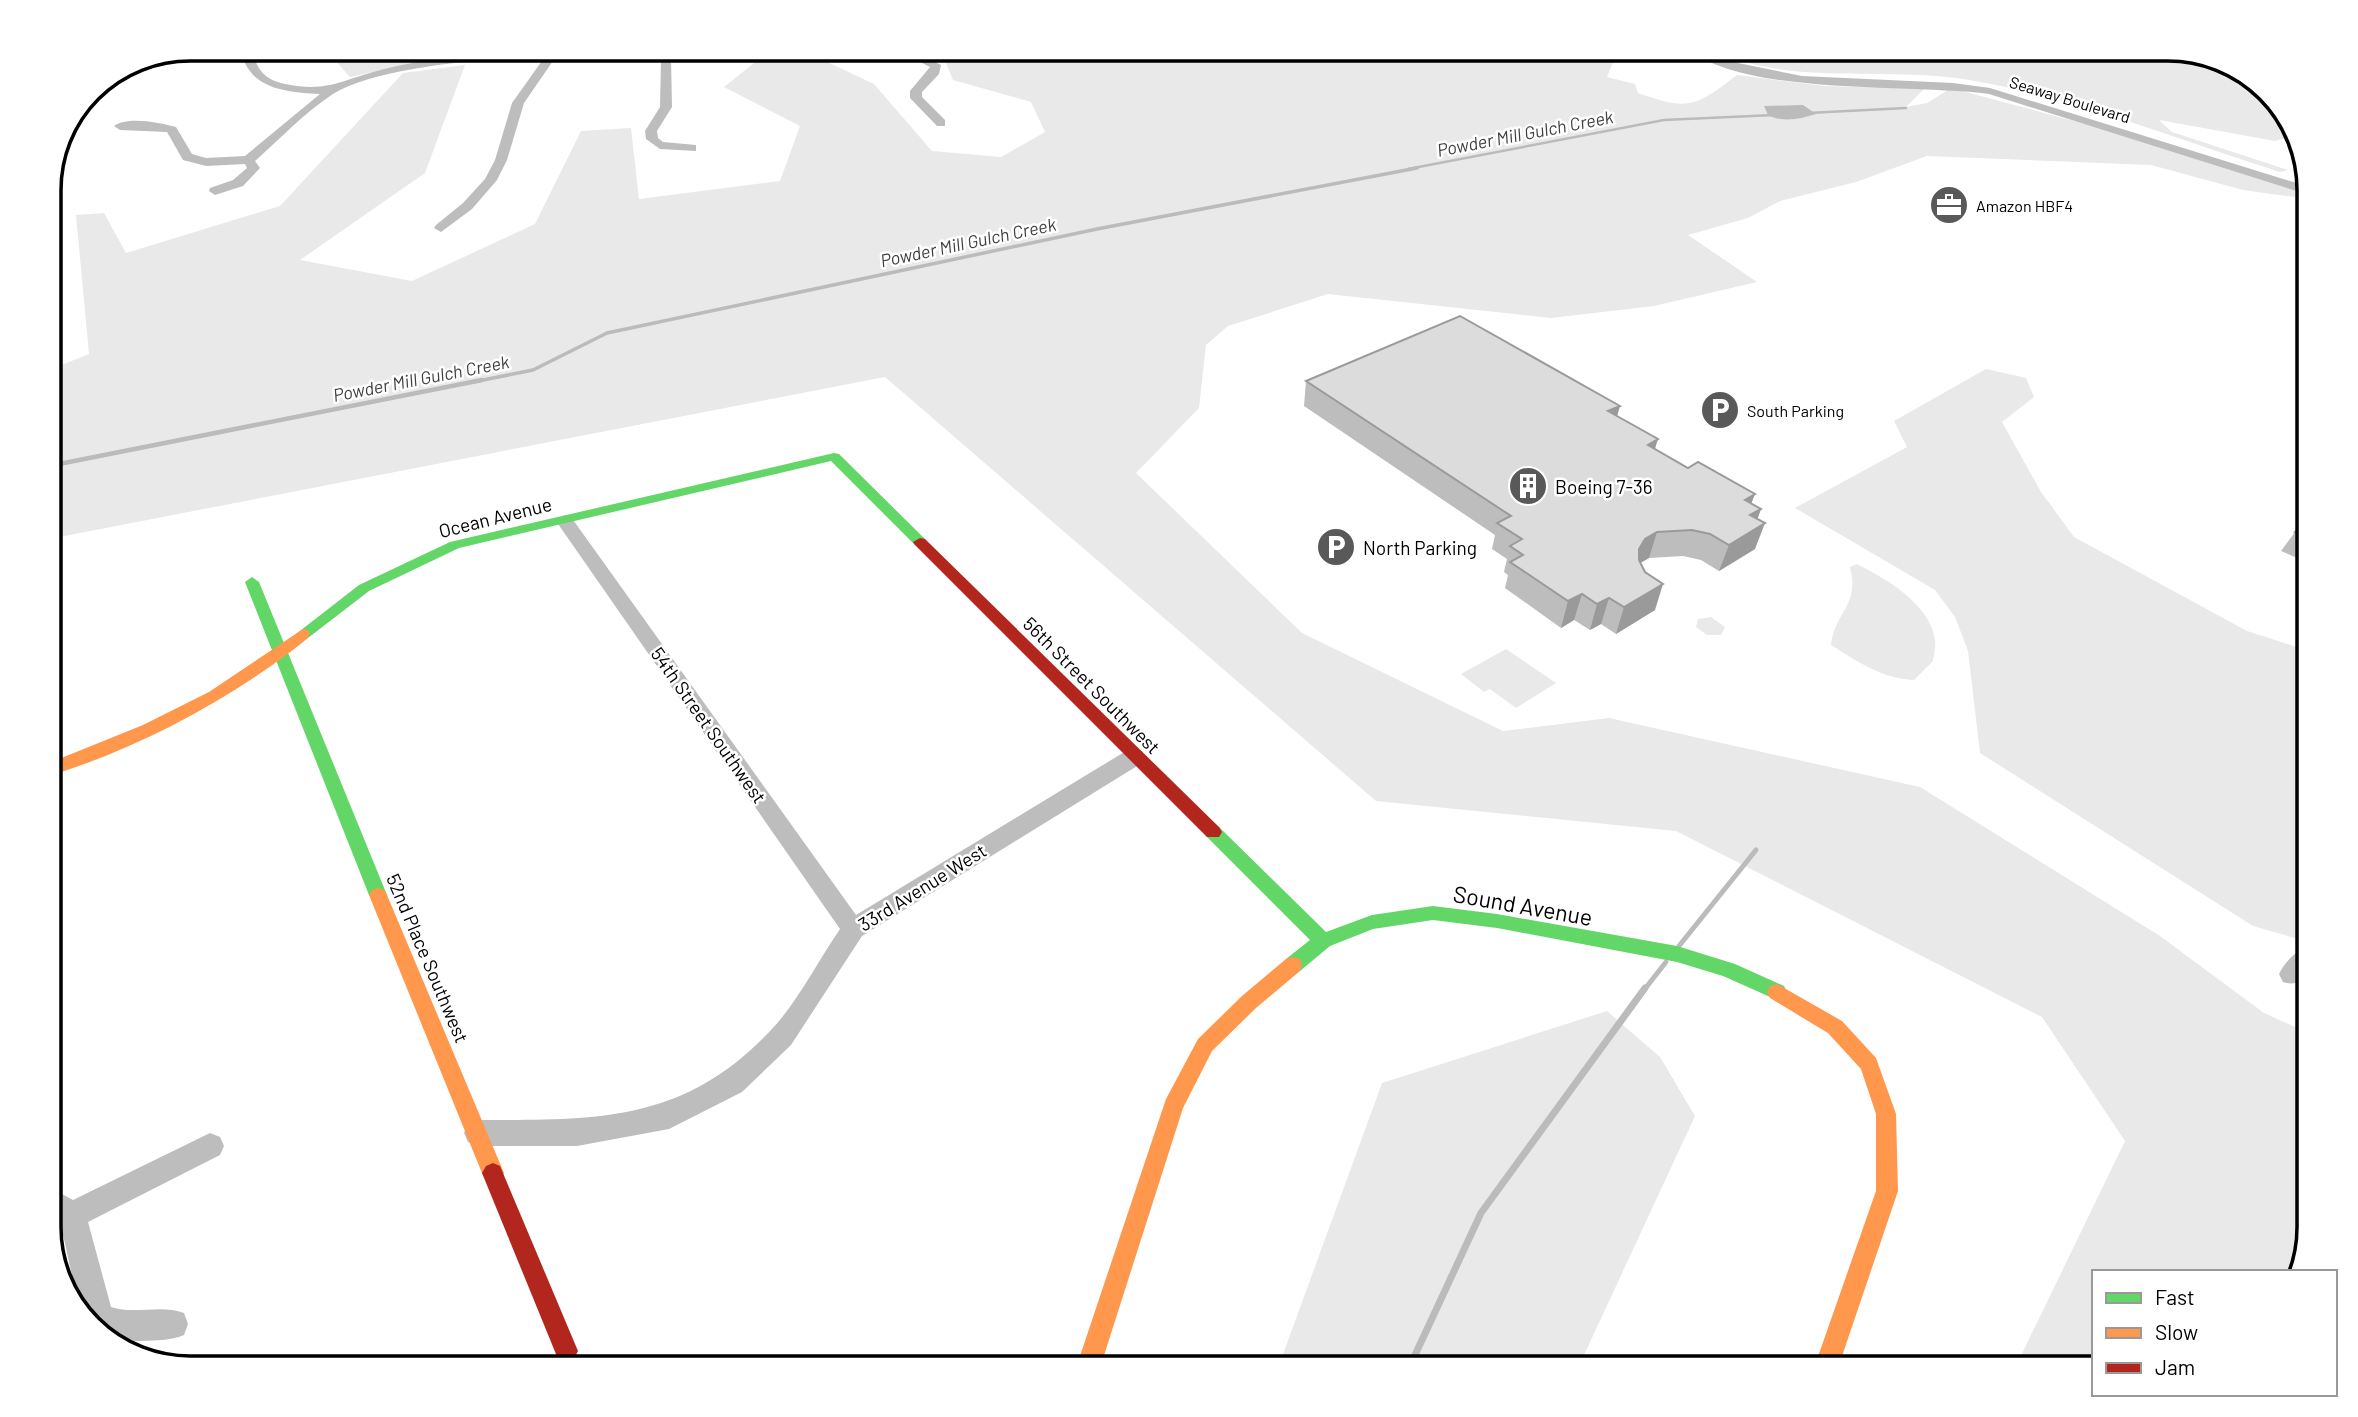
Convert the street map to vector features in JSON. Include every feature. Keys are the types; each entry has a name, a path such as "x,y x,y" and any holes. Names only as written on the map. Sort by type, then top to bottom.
{"street":[{"name":"Seaway Boulevard","path":"1719,61 1766,76 1820,82 1944,84 1990,91 2296,187"},
{"path":"248,62 248,68 259,78 281,86 330,91"},
{"path":"120,126 159,126 172,130 187,157 206,162 248,160 330,91 346,83 420,65 448,62"},
{"path":"441,228 470,206 490,180 501,160 506,130 519,100 547,62"},
{"path":"666,62 666,107 651,131 652,139 660,145 692,148"},
{"path":"928,62 936,65 935,72 916,91 916,98 941,122"},
{"path":"215,191 238,183 254,168 248,160"},
{"name":"Ocean Avenue","path":"62,765 125,738 200,700 279,654 338,606 399,569 455,545 834,457"},
{"name":"56th Street Southwest","path":"834,457 1134,757 1323,941"},
{"name":"54th Street Southwest","path":"565,521 852,929"},
{"name":"52nd Place Southwest","path":"252,582 279,654 478,1132 565,1351"},
{"name":"33rd Avenue West","path":"478,1132 577,1133 656,1118 669,1115 733,1083 782,1037 852,929 1134,757"},
{"name":"Sound Avenue","path":"1092,1356 1173,1106 1205,1045 1249,1002 1323,941 1372,922 1433,914 1497,921 1676,954 1728,970 1787,996 1835,1027 1869,1064 1886,1114 1889,1155 1887,1191 1830,1356"},
{"path":"62,1212 211,1146"},
{"path":"62,1226 99,1318 123,1326 173,1324"}],"shaded area":[{"path":"1613,61 1607,77 1635,84 1638,93 1681,104 1701,100 1737,75 1825,86 1924,89 1906,107 1927,103 1951,88 2122,134 2296,190 2296,197 2243,190 2151,165 1927,156 1856,182 1780,201 1748,218 1688,235 1757,282 1654,306 1551,318 1328,294 1228,326 1206,345 1199,408 1136,473 1302,633 1503,731 1609,718 1920,787 2160,936 2264,1013 2297,1028 2297,1226 2296,1243 2289,1270 2092,1270 2092,1356 2021,1356 2125,1141 2042,1017 1676,831 1376,801 885,377 62,536 62,365 89,354 76,215 104,213 126,253 280,206 403,73 465,65 425,173 300,260 412,281 535,224 581,131 631,128 639,199 780,181 800,126 724,87 756,62 827,62 874,84 932,151 1001,157 1045,132 1031,102 953,80 945,62"},
{"path":"1742,61 2184,62 2217,71 2246,88 2270,112 2286,138 2275,141 2159,120 2172,132 2288,170 2280,172 2083,107 1963,79 1899,74 1803,72"},
{"path":"337,62 418,62 350,77"},
{"path":"1803,105 1816,114 1786,120 1768,115 1764,106"},
{"path":"1986,369 2026,378 2034,397 2002,422 2041,492 2074,537 2247,631 2296,647 2297,939 2253,926 1980,753 1968,651 1955,617 1935,590 1795,508 1907,447 1894,421"},
{"path":"1857,564 1905,594 1924,614 1931,626 1935,641 1933,661 1914,680 1881,673 1831,645 1833,633 1852,591 1850,567"},
{"path":"1711,617 1725,627 1721,635 1707,635 1696,627 1698,619"},
{"path":"1506,649 1556,683 1516,708 1490,689 1484,692 1461,674"},
{"path":"1607,1011 1660,1057 1695,1116 1584,1356 1282,1356 1382,1083"}],"building":[{"name":"Boeing 7-36","path":"1460,316 1620,406 1608,411 1658,439 1648,445 1688,468 1698,462 1755,494 1745,500 1761,509 1750,515 1765,523 1729,545 1710,534 1692,530 1657,532 1645,539 1639,549 1639,560 1645,572 1663,584 1624,607 1609,598 1597,604 1582,594 1568,601 1510,562 1523,555 1510,546 1522,539 1497,523 1511,516 1306,381"}],"waterway":[{"name":"Powder Mill Gulch Creek","path":"1808,113 1906,108"},
{"name":"Powder Mill Gulch Creek","path":"1408,169 1664,120 1774,115"},
{"name":"Powder Mill Gulch Creek","path":"473,382 533,370 607,333 1097,229 1417,168"},
{"name":"Powder Mill Gulch Creek","path":"62,463 482,380"},
{"path":"1679,946 1756,850"},
{"path":"1644,990 1666,962"},
{"path":"1415,1356 1481,1213 1645,988"}],"traffic: fast":[{"path":"303,634 364,588 455,545 834,457 920,542"},
{"path":"252,582 378,895"},
{"path":"1213,832 1323,941"},
{"path":"1293,965 1323,941 1372,922 1433,913 1497,921 1677,954 1728,970 1777,992"}],"traffic: slow":[{"path":"62,765 149,729 214,696 275,657 303,634"},
{"path":"378,895 493,1173"},
{"path":"1092,1356 1173,1106 1205,1045 1249,1002 1293,965"},
{"path":"1777,992 1835,1027 1869,1064 1886,1114 1887,1191 1830,1356"}],"traffic: jam":[{"path":"920,542 1213,832"},
{"path":"493,1173 566,1351"}],"place":[{"name":"Amazon HBF4","path":"1949,205"},
{"name":"South Parking","path":"1720,410"},
{"name":"Boeing 7-36","path":"1528,486"},
{"name":"North Parking","path":"1336,547"}]}
